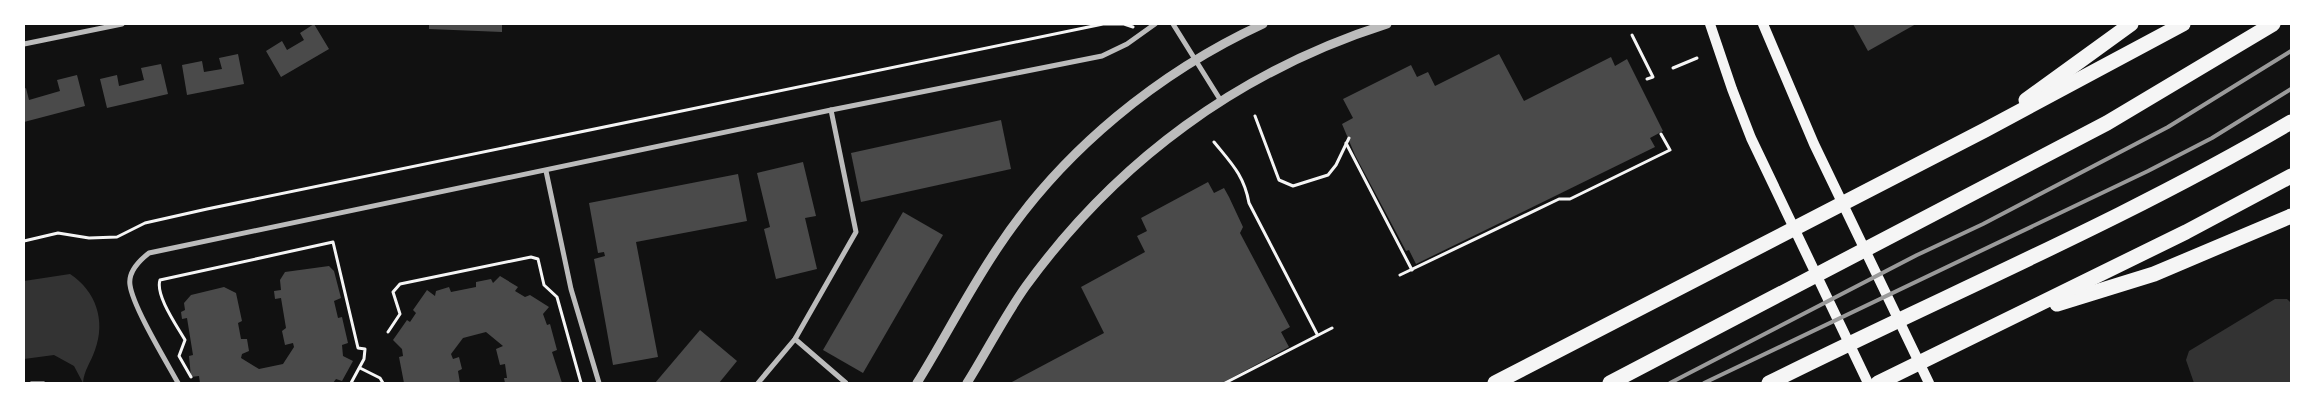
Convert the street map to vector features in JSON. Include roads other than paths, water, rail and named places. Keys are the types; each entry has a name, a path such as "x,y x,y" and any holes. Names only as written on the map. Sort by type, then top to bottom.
{"highway":[{"path":"1985,130 2131,24"},
{"path":"1495,383 1985,130 2183,24"},
{"path":"1610,383 2107,123 2273,24"},
{"path":"1769,383 2095,226 2206,170 2291,122"},
{"path":"1878,383 2186,232 2291,176"},
{"path":"2010,318 2154,274 2291,216"}],"main road":[{"path":"1710,24 1741,113 1868,383"},
{"path":"1763,24 1814,144 1929,383"}],"street":[{"path":"24,44 122,24"},
{"path":"178,383 134,300 129,283 136,263 149,253 831,110 1102,56 1127,44 1155,24"},
{"path":"1173,24 1222,101"},
{"path":"917,383 999,246 1035,198 1076,154 1103,128 1145,95 1196,60 1264,24"},
{"path":"967,383 1026,287 1082,217 1148,153 1222,101 1303,56 1361,32 1387,24"},
{"path":"758,383 795,339 856,232 831,110"},
{"path":"546,171 571,290 599,383"},
{"path":"795,339 846,383"}],"railway":[{"path":"1670,383 1917,255 1983,224 2168,127 2291,51"},
{"path":"1704,383 2148,171 2212,138 2291,89"}]}
